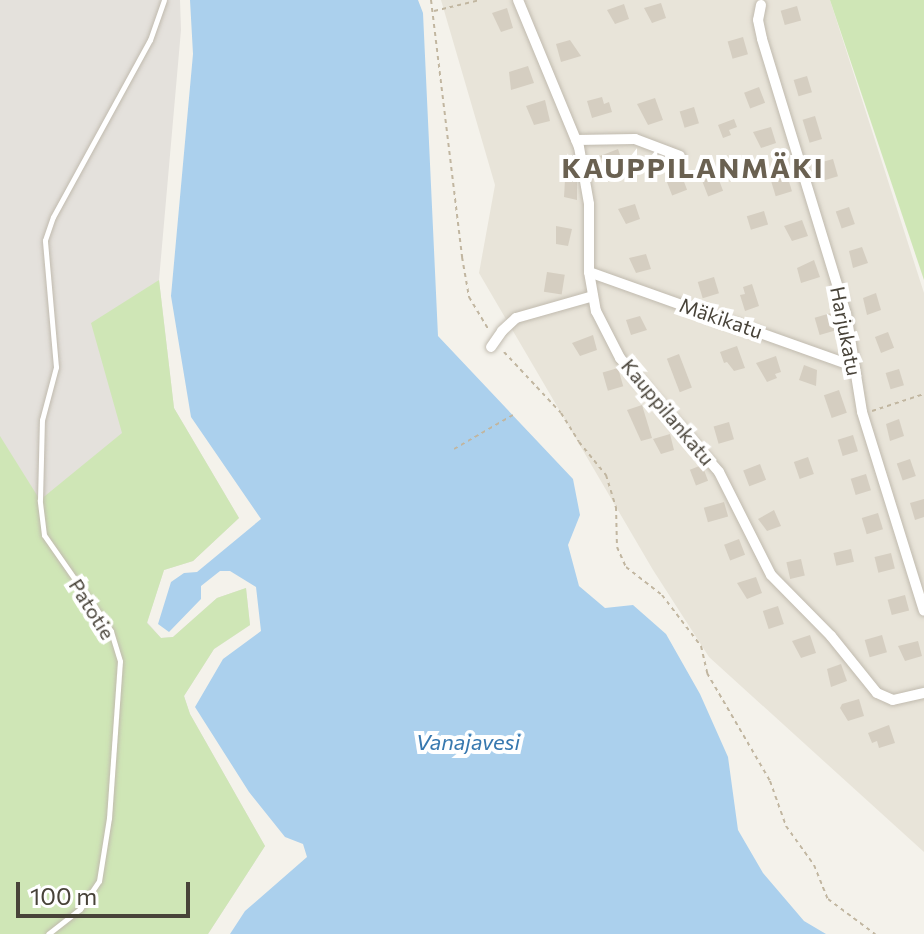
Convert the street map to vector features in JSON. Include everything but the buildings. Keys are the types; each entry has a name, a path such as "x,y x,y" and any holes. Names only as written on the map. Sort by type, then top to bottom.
{"street":[{"name":"Kauppilankatu","path":"518,0 576,140 589,204 589,272 596,311 620,358 719,472 771,575 831,636 877,693 893,700 924,693"},
{"name":"Harjukatu","path":"760,2 758,20 762,39 846,313 862,412 924,611"},
{"path":"576,140 635,139 680,156"},
{"name":"Mäkikatu","path":"589,272 853,366"},
{"path":"493,344 516,318 593,296"}],"lane":[{"name":"Patotie","path":"48,934 80,909 99,881 109,818 120,661 111,631 44,535 40,500 42,420 56,367 45,240 53,217 150,40 164,0"}],"path":[{"path":"431,0 469,297 493,344 561,413 579,442 606,475 616,507 617,547 626,567 662,595 701,646 707,673 770,781 786,826 814,865 828,899 872,933"},
{"path":"433,11 480,0"},
{"path":"862,412 888,408 924,394"},
{"path":"454,449 513,415"}],"shaded area":[{"path":"0,0 180,0 181,30 159,280 174,408 239,518 193,561 164,570 147,622 161,638 173,637 217,598 246,588 250,625 214,649 184,696 190,714 265,846 208,934 0,934"},
{"path":"441,0 830,0 924,293 924,852 709,657 653,570 479,273 495,185"}],"green space":[{"path":"830,0 924,0 924,280"},
{"path":"159,280 174,408 239,518 193,561 164,570 147,623 161,638 173,637 217,598 246,588 250,625 214,649 184,696 190,714 265,846 208,934 0,934 0,436 40,500 122,433 91,323"}],"water":[{"name":"Vanajavesi","path":"190,0 418,0 423,13 438,336 573,479 580,515 568,545 579,586 605,608 633,605 666,634 700,694 728,757 738,830 763,873 804,921 826,934 230,934 245,911 307,857 303,844 285,837 249,792 195,707 223,659 261,631 256,587 230,571 220,571 201,586 201,599 169,632 158,624 171,582 184,573 197,572 261,519 191,417 171,296 193,54"}],"district":[{"name":"KAUPPILANMÄKI","path":"693,167"}]}
